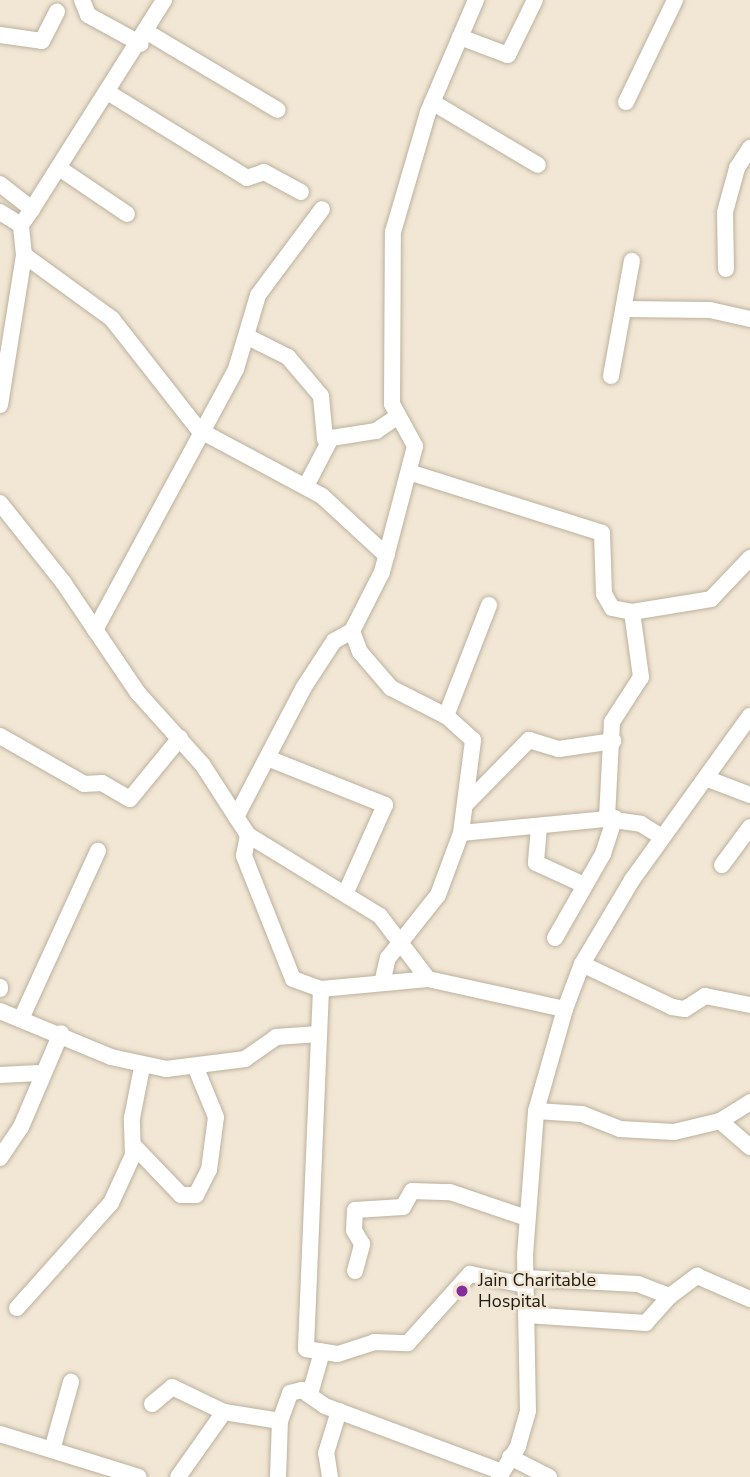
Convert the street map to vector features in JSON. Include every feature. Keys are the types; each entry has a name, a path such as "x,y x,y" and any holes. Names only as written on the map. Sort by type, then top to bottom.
{"street":[{"path":"82,0 88,15 144,38 278,110"},
{"path":"0,405 24,255 21,225 144,38 164,0"},
{"path":"383,979 388,958 405,942 438,895 461,833 473,740 446,716 391,688 360,652 352,631 387,556 412,473 414,436 395,418 393,232 432,102 476,0"},
{"path":"460,37 508,55 535,0"},
{"path":"625,102 675,0"},
{"path":"0,35 42,41 57,12"},
{"path":"108,93 247,178 264,172 301,192"},
{"path":"432,102 538,165"},
{"path":"726,269 725,212 737,168 750,148"},
{"path":"60,168 127,214"},
{"path":"0,184 32,209"},
{"path":"95,630 130,575 199,430 248,337 258,295 322,209"},
{"path":"0,212 21,225"},
{"path":"24,255 112,319 199,430 306,486 387,556"},
{"path":"611,376 632,261"},
{"path":"625,309 710,310 750,319"},
{"path":"248,337 288,357 321,396 321,435 330,440 376,431 395,418"},
{"path":"306,486 330,440"},
{"path":"412,473 603,533 608,606 632,612 711,599 750,558"},
{"path":"0,503 95,630 138,693 180,738 248,835 346,892 405,942 428,979"},
{"path":"446,716 489,605"},
{"path":"555,938 584,884 604,854 611,818 614,716 636,693 641,677 632,612"},
{"path":"236,817 326,652 341,633 352,631"},
{"path":"504,1469 528,1411 525,1282 527,1218 536,1111 565,1009 582,964 662,837 708,779 750,716"},
{"path":"0,736 84,784 102,783 130,799 180,738"},
{"path":"466,804 529,740 559,749 613,741"},
{"path":"270,759 385,805 346,892"},
{"path":"708,779 750,795"},
{"path":"461,833 611,818 662,837"},
{"path":"539,827 536,863 584,884"},
{"path":"722,865 750,827"},
{"path":"248,835 243,852 293,979 321,989 383,979 428,979 565,1009"},
{"path":"21,1019 98,851"},
{"path":"582,964 672,1007 685,1009 705,996 750,1005"},
{"path":"321,989 305,1342 310,1351 354,1353 373,1342 408,1343 470,1274 525,1282 638,1284 670,1296"},
{"path":"0,1012 61,1033 142,1067 195,1066 254,1056 276,1037 319,1034"},
{"path":"0,1158 21,1127 39,1073 61,1033"},
{"path":"135,1147 181,1195 196,1195 209,1170 216,1117 195,1066"},
{"path":"18,1308 111,1203 135,1147 132,1118 142,1067"},
{"path":"0,1075 39,1073"},
{"path":"536,1111 582,1114 638,1130 693,1130 720,1121 750,1102"},
{"path":"720,1121 750,1147"},
{"path":"355,1271 362,1244 354,1230 355,1210 403,1207 412,1191 450,1192 527,1218"},
{"path":"526,1315 646,1323 670,1296 697,1276 750,1299"},
{"path":"310,1394 322,1352"},
{"path":"52,1450 71,1382"},
{"path":"152,1404 172,1387 224,1412 280,1421"},
{"path":"278,1477 280,1421 290,1393 310,1394 339,1411 504,1469 549,1477"},
{"path":"330,1477 326,1453 339,1411"},
{"path":"178,1477 224,1412"},
{"path":"0,1434 139,1477"}],"place":[{"name":"Jain Charitable Hospital","path":"462,1291"}]}
